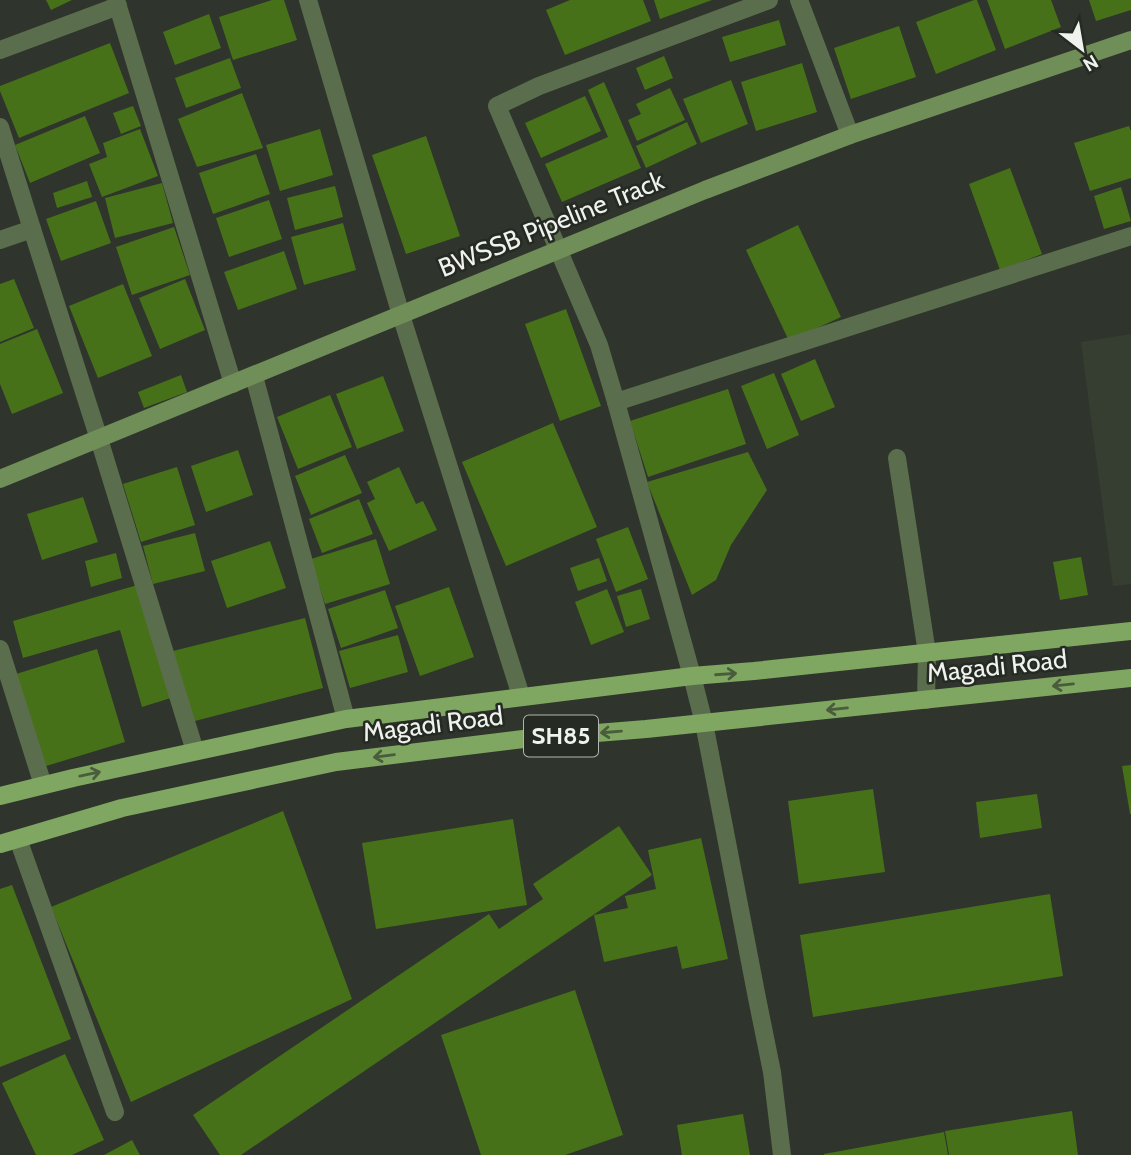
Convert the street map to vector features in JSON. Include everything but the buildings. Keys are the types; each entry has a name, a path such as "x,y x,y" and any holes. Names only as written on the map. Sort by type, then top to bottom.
{"main road":[{"name":"Magadi Road","path":"0,796 346,719 692,676 1131,631"},
{"name":"Magadi Road","path":"0,844 122,808 336,762 523,739 704,723 1131,678"}],"street":[{"path":"308,0 401,315 522,696"},
{"path":"769,0 539,86 497,106 598,345 692,676 704,723 772,1072 782,1155"},
{"path":"799,0 850,135"},
{"path":"0,50 117,3 233,384"},
{"name":"BWSSB Pipeline Track","path":"0,479 705,190 850,135 1131,40"},
{"path":"0,127 195,751"},
{"path":"0,240 32,229"},
{"path":"616,402 1131,236"},
{"path":"254,376 346,719"},
{"path":"897,457 927,653 926,700"},
{"path":"0,649 43,785"},
{"path":"18,839 115,1112"}],"shaded area":[{"path":"1131,334 1131,584 1113,586 1081,342"}]}
